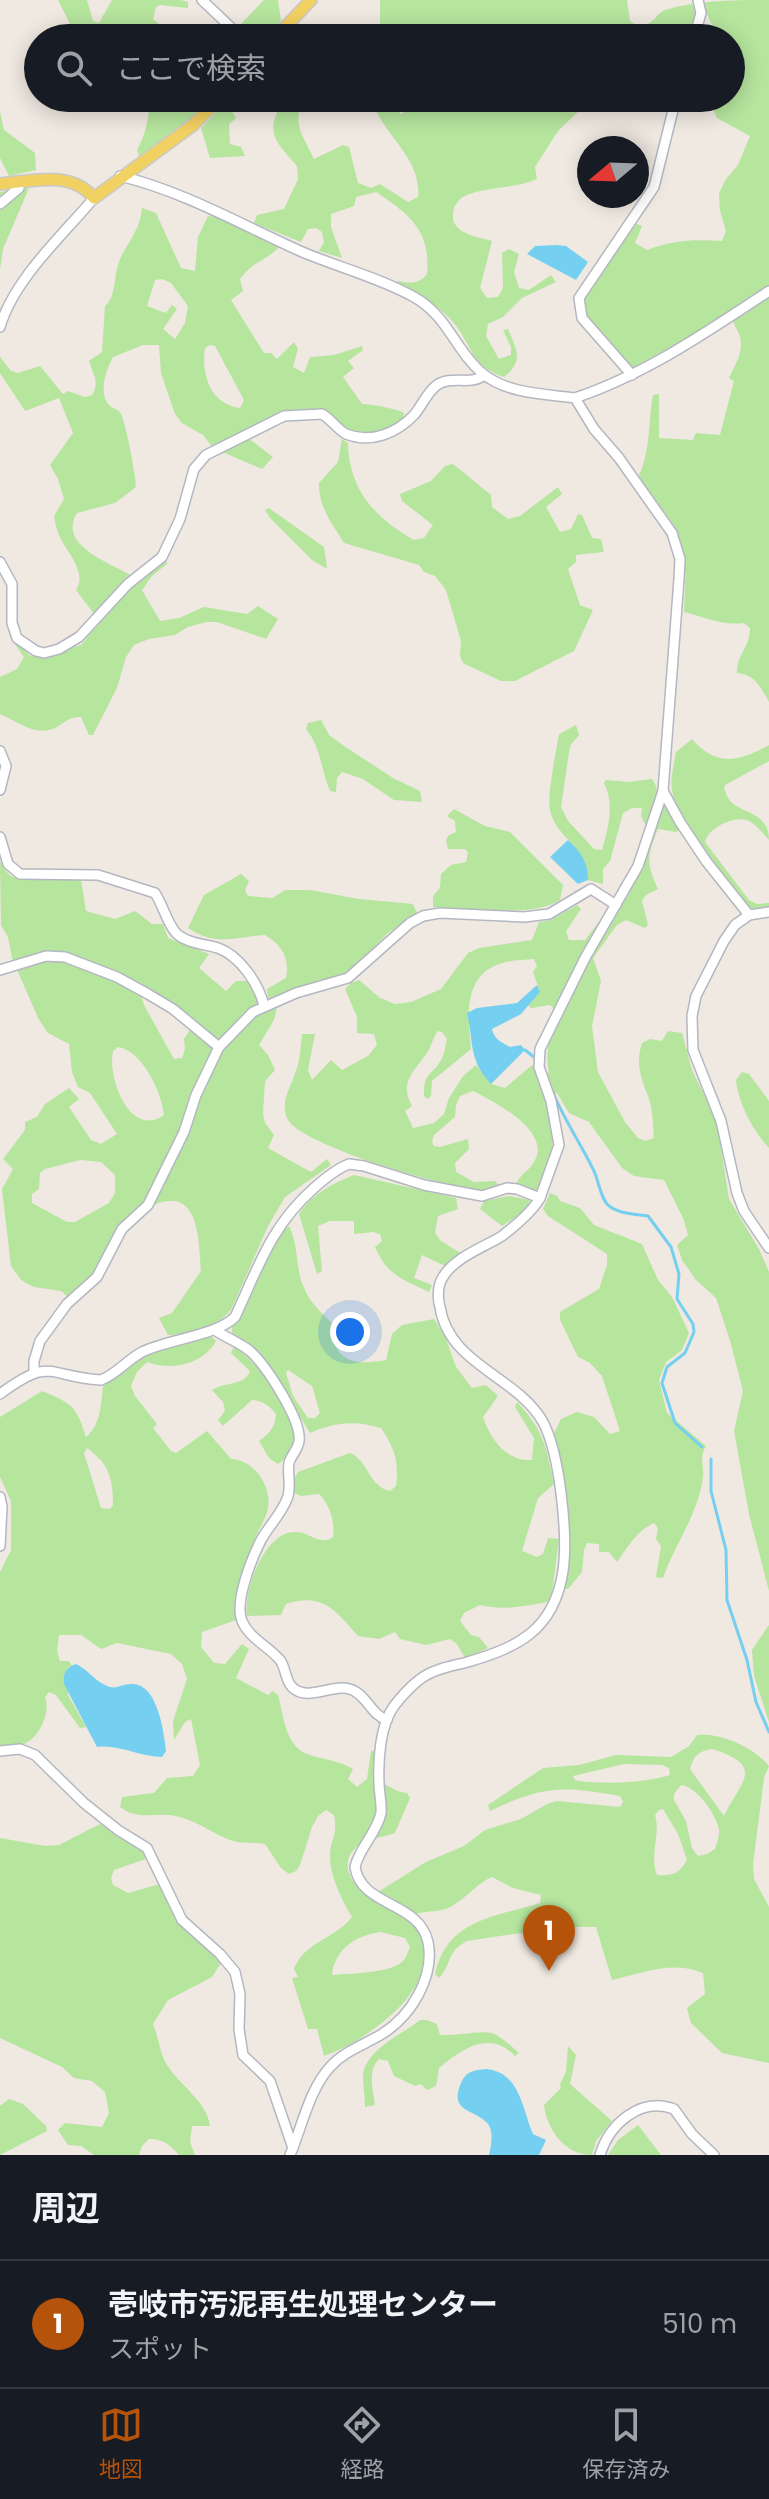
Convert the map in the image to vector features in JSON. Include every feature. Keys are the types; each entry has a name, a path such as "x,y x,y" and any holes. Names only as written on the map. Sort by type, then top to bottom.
{"main road":[{"path":"288,24 311,0"},
{"path":"0,184 66,180 81,184 94,198 206,112"}],"street":[{"path":"202,0 227,24"},
{"path":"698,0 701,13 698,24"},
{"path":"632,375 582,318 579,298 654,187 673,112"},
{"path":"120,176 206,207 301,251 414,297 441,318 484,375 514,388 575,398 664,359 769,291"},
{"path":"0,204 16,193 19,182"},
{"path":"0,327 18,288 94,198"},
{"path":"0,562 12,584 12,623 17,638 36,651 44,653 59,649 79,637 121,591 162,557 180,519 194,469 206,455 293,413 322,414 349,435 374,437 390,434 414,416 437,385 448,381 475,380 484,375"},
{"path":"291,2151 326,2072 346,2054 395,2025 418,1996 429,1960 425,1933 420,1925 409,1914 369,1892 356,1876 356,1859 380,1816 379,1778 387,1720 396,1703 420,1678 499,1653 528,1636 546,1619 563,1571 563,1526 557,1471 542,1421 526,1402 456,1345 445,1327 439,1305 440,1283 446,1274 474,1251 500,1237 536,1206 540,1198 559,1145 551,1101 539,1067 540,1049 554,1017 638,866 663,791 680,559 672,533 619,458 594,429 575,398"},
{"path":"0,751 6,766 0,790"},
{"path":"663,791 706,861 749,915"},
{"path":"0,837 8,864 20,874 98,875 155,893 177,934 223,950 232,957 261,990 264,1006"},
{"path":"34,1372 40,1341 67,1304 97,1277 122,1229 148,1205 184,1132 196,1095 219,1047 253,1012 348,978 410,923 423,916 440,913 524,917 549,914 591,889 616,905"},
{"path":"769,912 749,915 735,925 696,996 692,1016 697,1064 721,1121 737,1193 744,1211 769,1248"},
{"path":"0,970 46,956 65,957 117,977 148,994 173,1009 219,1047"},
{"path":"0,1394 34,1372 49,1370 101,1380 144,1351 215,1330 235,1317 276,1230 291,1209 325,1179 349,1164 424,1185 482,1196 507,1188 540,1198"},
{"path":"215,1330 248,1349 261,1362 296,1420 299,1435 298,1445 288,1466 289,1497 262,1539 245,1582 239,1611 242,1620 250,1633 280,1661 289,1685 295,1690 305,1693 342,1688 355,1691 380,1717 387,1720"},
{"path":"0,1497 0,1546"},
{"path":"0,1751 20,1749 35,1755 84,1803 147,1848 182,1920 235,1972 240,1994 239,2029 243,2055 270,2081 291,2151"},
{"path":"600,2155 605,2140 620,2121 656,2105 674,2109 692,2134 714,2155"}],"green space":[{"path":"58,0 87,0 93,21 99,23 112,0 188,2 188,8 156,7 153,19 159,24 70,24"},
{"path":"264,0 278,0 281,21 278,24 241,24"},
{"path":"380,0 627,0 630,21 635,24 380,24"},
{"path":"769,0 769,286 687,338 632,368 588,317 582,301 634,223 642,226 635,243 647,250 684,241 722,241 726,231 719,193 738,165 750,136 717,118 714,112 745,112 745,24 712,24 706,12 695,14 692,24 648,24 665,10 690,4"},
{"path":"0,112 4,130 35,153 36,170 9,176 0,158"},
{"path":"148,112 200,112 139,156 137,150"},
{"path":"216,112 232,112 236,118 229,124 230,144 241,147 245,156 210,158 201,128"},
{"path":"277,112 299,112 303,136 314,159 343,145 349,147 358,183 371,188 380,184 408,202 418,197 415,171 377,112 578,112 558,131 535,167 537,179 467,195 454,208 456,226 473,236 492,241 480,288 487,298 498,297 503,288 502,253 509,249 519,254 514,272 519,288 529,290 551,275 556,282 522,298 503,317 488,324 486,336 499,359 511,355 511,347 503,330 508,329 516,350 514,366 504,377 479,362 454,323 442,311 397,283 417,282 424,278 427,274 425,246 408,216 376,192 356,197 354,206 331,214 331,227 342,258 319,251 324,242 322,232 316,228 308,229 301,242 254,223 257,215 284,209 298,179 297,166 274,135"},
{"path":"29,188 3,249 0,270 0,192"},
{"path":"142,208 156,213 181,268 195,271 198,237 208,216 218,217 279,247 245,273 240,279 243,291 231,300 264,353 271,353 277,359 294,342 298,349 293,367 304,373 310,357 334,355 362,346 363,350 348,361 354,368 343,377 362,404 404,413 403,421 393,428 370,433 346,430 329,414 311,409 279,413 243,434 273,457 262,469 213,448 203,435 182,423 175,414 161,373 159,345 143,345 113,357 106,374 104,394 109,405 122,417 136,487 115,503 77,513 73,524 79,543 130,575 94,614 76,590 78,569 62,542 54,516 64,499 50,465 73,433 59,398 25,411 0,373 0,357 11,371 18,373 40,366 63,394 68,391 85,397 92,395 96,382 89,361 102,352 105,306 112,294 119,261","holes":["155,280 171,283 188,306 185,323 175,339 163,329 177,309 172,305 166,313 147,306","215,346 244,400 240,408 221,401 210,386 204,358 205,348"]},
{"path":"769,297 769,702 753,679 737,673 750,628 744,623 721,622 684,612 685,565 681,543 671,521 639,475 647,446 653,395 659,394 659,438 693,440 696,433 720,435 734,381 729,378 741,350 733,320"},
{"path":"342,439 348,443 353,475 367,501 387,522 414,540 424,538 433,525 402,501 400,494 431,481 445,466 453,464 491,495 492,507 508,519 520,516 558,487 562,494 546,507 560,532 571,529 578,514 582,515 592,538 601,539 604,552 576,555 576,562 568,569 580,605 593,610 574,651 515,681 501,681 463,663 461,641 446,590 435,576 424,572 419,565 344,543 327,515 319,483 338,462"},
{"path":"269,508 324,547 327,569 312,560 270,518 265,510"},
{"path":"164,561 168,563 152,576 142,590 160,621 179,618 204,607 247,614 258,606 278,619 266,639 217,622 206,622 175,635 134,645 93,735 89,735 81,717 71,718 57,727 42,731 28,728 0,714 0,677 17,669 24,657 12,640 14,637 29,655 40,658 81,645 127,590"},
{"path":"321,720 329,735 344,746 393,778 420,791 422,802 394,800 363,779 342,772 337,778 336,792 330,791 318,751 306,729 308,723"},
{"path":"576,725 579,735 570,746 561,807 568,821 594,849 602,850 608,825 610,808 604,783 606,780 629,782 652,779 657,791 646,826 641,816 642,808 632,808 623,813 610,861 603,869 603,884 588,880 583,859 559,829 550,810 559,734"},
{"path":"692,739 710,754 728,759 748,755 769,745 769,761 725,785 724,789 733,803 762,821 769,840 752,823 737,819 717,827 705,842 749,900 757,904 769,903 769,907 755,911 747,905 702,852 675,805 672,776 676,752"},
{"path":"663,806 667,806 680,830 658,829 652,846 649,859 658,889 642,901 648,925 645,928 626,920 617,925 593,958 601,981 592,1026 598,1072 625,1122 638,1138 645,1141 654,1138 651,1108 639,1065 642,1043 650,1039 662,1041 668,1031 682,1033 692,1070 713,1113 719,1134 729,1199 769,1272 769,1591 749,1514 734,1431 743,1391 731,1344 716,1298 696,1280 682,1260 677,1245 688,1235 664,1180 634,1176 622,1168 589,1122 569,1113 557,1093 547,1096 553,1144 538,1190 528,1190 516,1184 536,1158 538,1147 534,1137 516,1117 473,1091 460,1096 455,1117 434,1135 432,1142 440,1147 468,1139 469,1149 455,1163 456,1172 474,1182 495,1181 500,1186 482,1190 435,1181 343,1152 297,1129 285,1112 302,1034 315,1034 308,1070 312,1080 331,1060 342,1070 368,1056 377,1045 374,1034 357,1033 357,1017 345,989 351,983 359,980 380,998 395,1004 411,1002 441,989 468,953 479,948 532,940 539,922 551,920 577,905 581,909 566,931 569,940 585,940 608,910 614,914","holes":["534,959 537,966 533,972 540,992 528,1005 531,1008 550,1005 559,1014 549,1042 549,1072 539,1078 532,1065 505,1088 491,1084 476,1065 463,1076 449,1098 444,1114 434,1123 413,1128 405,1111 412,1106 407,1084 438,1031 447,1039 442,1058 425,1082 424,1096 428,1099 432,1081 471,1049 470,998 480,977 489,969 506,962"]},
{"path":"454,809 485,826 510,832 563,885 560,900 548,906 517,910 433,907 433,896 440,888 441,874 451,865 466,862 468,852 465,849 448,849 446,840 456,832 455,821 447,816"},
{"path":"0,861 16,878 81,880 86,911 115,919 135,911 152,924 163,924 168,938 209,954 199,968 226,991 236,981 248,981 257,993 261,1012 277,1007 274,1020 259,1045 275,1070 265,1081 263,1114 265,1123 274,1135 268,1148 311,1172 327,1159 331,1165 285,1197 268,1226 232,1308 220,1320 195,1331 168,1335 159,1318 172,1313 201,1271 194,1219 180,1203 169,1201 154,1205 146,1201 119,1225 95,1272 68,1297 61,1291 34,1287 21,1280 11,1266 2,1189 13,1169 3,1159 25,1130 25,1122 37,1117 45,1104 69,1088 79,1099 69,1107 91,1140 101,1144 117,1134 90,1093 78,1087 72,1072 69,1044 48,1033 38,1018 1,925","holes":["145,989 195,1022 184,1039 182,1058 174,1059 145,1007 141,996","118,1047 127,1050 143,1064 155,1085 164,1115 152,1120 141,1119 131,1112 114,1076 113,1051","80,1160 101,1162 115,1175 115,1193 109,1203 75,1222 67,1222 32,1203 32,1194 39,1189 40,1173"]},
{"path":"241,874 249,881 245,890 248,896 272,898 286,890 310,890 413,904 417,913 388,933 355,966 341,975 324,983 268,998 267,989 286,978 286,958 276,943 265,935 217,939 188,928 204,895"},
{"path":"742,1072 749,1074 769,1101 769,1148 743,1107 736,1080"},
{"path":"354,1175 456,1198 458,1209 438,1216 435,1233 441,1241 462,1254 447,1267 422,1255 414,1278 432,1285 429,1292 391,1271 375,1247 382,1241 380,1234 354,1234 354,1221 330,1221 318,1226 322,1271 317,1274 299,1214 323,1190"},
{"path":"550,1193 560,1201 580,1208 594,1225 642,1244 658,1280 672,1297 689,1333 682,1350 666,1362 659,1380 667,1413 706,1446 702,1457 703,1476 692,1516 663,1578 656,1577 661,1546 656,1539 658,1528 654,1523 638,1534 617,1562 609,1552 599,1552 599,1544 587,1543 582,1572 568,1589 563,1589 569,1536 554,1433 561,1419 577,1412 594,1417 610,1434 620,1431 602,1376 590,1363 578,1357 560,1320 560,1312 599,1289 607,1265 607,1254 548,1216 543,1209"},
{"path":"509,1196 530,1200 525,1211 502,1226 480,1209 484,1201"},
{"path":"289,1226 304,1288 312,1302 332,1323 336,1346 346,1358 363,1362 386,1360 392,1334 402,1325 434,1319 445,1336 456,1367 472,1388 486,1385 498,1396 483,1417 501,1448 515,1457 532,1460 534,1438 515,1407 517,1402 538,1431 546,1449 554,1484 538,1498 522,1551 537,1557 543,1554 548,1538 559,1539 551,1601 507,1608 480,1605 464,1613 460,1621 471,1635 479,1637 488,1648 465,1658 450,1639 426,1645 400,1639 395,1632 379,1639 358,1636 328,1606 310,1600 286,1604 281,1615 247,1616 249,1592 258,1564 275,1540 297,1532 319,1540 333,1537 331,1514 319,1494 301,1496 294,1493 293,1481 298,1472 350,1453 361,1461 383,1489 390,1491 396,1486 397,1477 395,1456 381,1428 345,1423 310,1433 260,1352 232,1333 232,1326 248,1303 278,1236","holes":["288,1370 312,1386 320,1413 315,1418 308,1418 293,1396 286,1373"]},
{"path":"210,1335 216,1341 203,1356 186,1364 166,1366 147,1362 137,1372 131,1386 157,1424 153,1428 171,1451 176,1453 207,1431 231,1459 253,1468 267,1490 266,1514 241,1577 236,1620 202,1632 201,1647 214,1663 225,1664 242,1644 249,1649 236,1678 268,1695 273,1691 278,1695 287,1730 295,1746 310,1755 353,1769 348,1779 357,1787 367,1779 371,1751 377,1750 374,1780 407,1793 410,1798 395,1833 362,1843 348,1859 349,1873 357,1887 370,1897 426,1862 464,1846 485,1830 521,1819 547,1804 557,1801 620,1807 623,1802 620,1796 568,1789 525,1796 490,1811 488,1805 543,1768 579,1765 616,1755 671,1757 689,1746 697,1735 716,1736 737,1743 763,1759 769,1766 764,1778 753,1864 754,1879 769,1907 769,2063 722,2053 691,2023 687,2008 705,1994 703,1973 669,1968 612,1980 596,1927 561,1927 467,1941 455,1950 439,1978 435,1974 441,1956 462,1931 490,1917 540,1903 541,1895 513,1888 492,1877 450,1907 419,1913 407,1919 422,1939 425,1960 418,1981 405,2001 386,2019 365,2035 324,2056 317,2029 308,2029 292,1978 298,1977 294,1969 305,1953 352,1917 340,1895 332,1870 330,1854 335,1832 334,1815 326,1810 318,1816 300,1865 289,1874 281,1868 265,1844 233,1841 183,1818 133,1814 120,1807 122,1797 154,1793 167,1778 193,1776 200,1765 191,1719 185,1722 174,1740 173,1721 187,1679 182,1664 171,1654 117,1643 101,1649 81,1635 59,1635 57,1650 60,1661 69,1661 72,1666 67,1668 68,1695 86,1727 80,1728 56,1695 49,1692 45,1697 45,1716 36,1735 23,1744 0,1747 0,1572 11,1550 11,1501 0,1477 0,1417 42,1391 72,1407 86,1437 97,1420 103,1386 149,1353","holes":["87,1448 108,1472 113,1495 110,1509 101,1508 84,1453","712,1749 729,1755 744,1769 742,1785 724,1816 690,1769 700,1753","624,1764 662,1765 669,1768 670,1775 623,1782 575,1780 573,1776","681,1785 693,1790 704,1802 719,1829 715,1849 698,1856 692,1848 686,1821 674,1800 674,1794","663,1809 678,1834 687,1860 671,1874 657,1875 655,1868 655,1815","381,1932 405,1938 410,1947 404,1960 390,1968 332,1975 342,1950 364,1936"]},
{"path":"234,1347 252,1362 273,1388 295,1429 294,1446 278,1464 269,1458 259,1441 274,1423 276,1414 268,1406 252,1400 223,1426 218,1420 225,1411 223,1402 212,1390 244,1379 250,1371 231,1353"},
{"path":"769,1625 769,1722 754,1676 752,1650"},
{"path":"100,1824 141,1849 146,1859 114,1870 111,1878 113,1885 128,1893 160,1884 179,1918 221,1963 212,1977 168,2000 153,2024 166,2063 208,2117 210,2126 192,2126 190,2142 195,2155 179,2155 166,2143 153,2139 142,2146 139,2155 94,2155 81,2146 68,2145 58,2130 65,2123 102,2127 109,2113 105,2092 92,2081 74,2078 62,2067 0,2038 0,1838 45,1846 59,1845"},
{"path":"420,2020 437,2024 440,2035 492,2033 519,2053 515,2056 506,2048 486,2043 467,2049 439,2068 436,2086 427,2090 421,2084 415,2086 394,2076 388,2061 379,2059 372,2075 375,2105 365,2107 363,2076 370,2058"},
{"path":"568,2046 576,2055 570,2084 612,2121 596,2141 592,2155 574,2151 559,2139 549,2123 544,2105 561,2088"},
{"path":"9,2099 23,2104 46,2126 47,2131 0,2155 0,2106"},
{"path":"638,2125 661,2155 608,2155 618,2140"}],"water":[{"path":"535,246 566,246 588,262 576,280 527,254"},
{"path":"568,840 580,853 587,868 588,880 578,884 550,857"},
{"path":"537,985 540,992 521,1014 492,1029 501,1042 510,1047 521,1045 525,1050 491,1084 475,1058 467,1013 477,1008 517,1003"},
{"path":"76,1664 107,1686 140,1685 147,1691 161,1720 166,1751 162,1757 113,1747 97,1747 64,1684 66,1671"},
{"path":"486,2069 506,2077 513,2084 533,2134 546,2140 539,2155 489,2155 492,2139 490,2127 458,2100 465,2076"}],"waterway":[{"path":"525,1050 534,1057"},
{"path":"550,1086 593,1169 607,1204 621,1212 648,1216 671,1247 679,1274 677,1299 693,1324 694,1332 685,1353 667,1367 662,1383 675,1423 702,1447"},
{"path":"711,1459 711,1491 726,1550 727,1600 747,1660 756,1702 769,1732"}],"place":[{"name":"壱岐市汚泥再生処理センター","path":"549,1971"}]}
